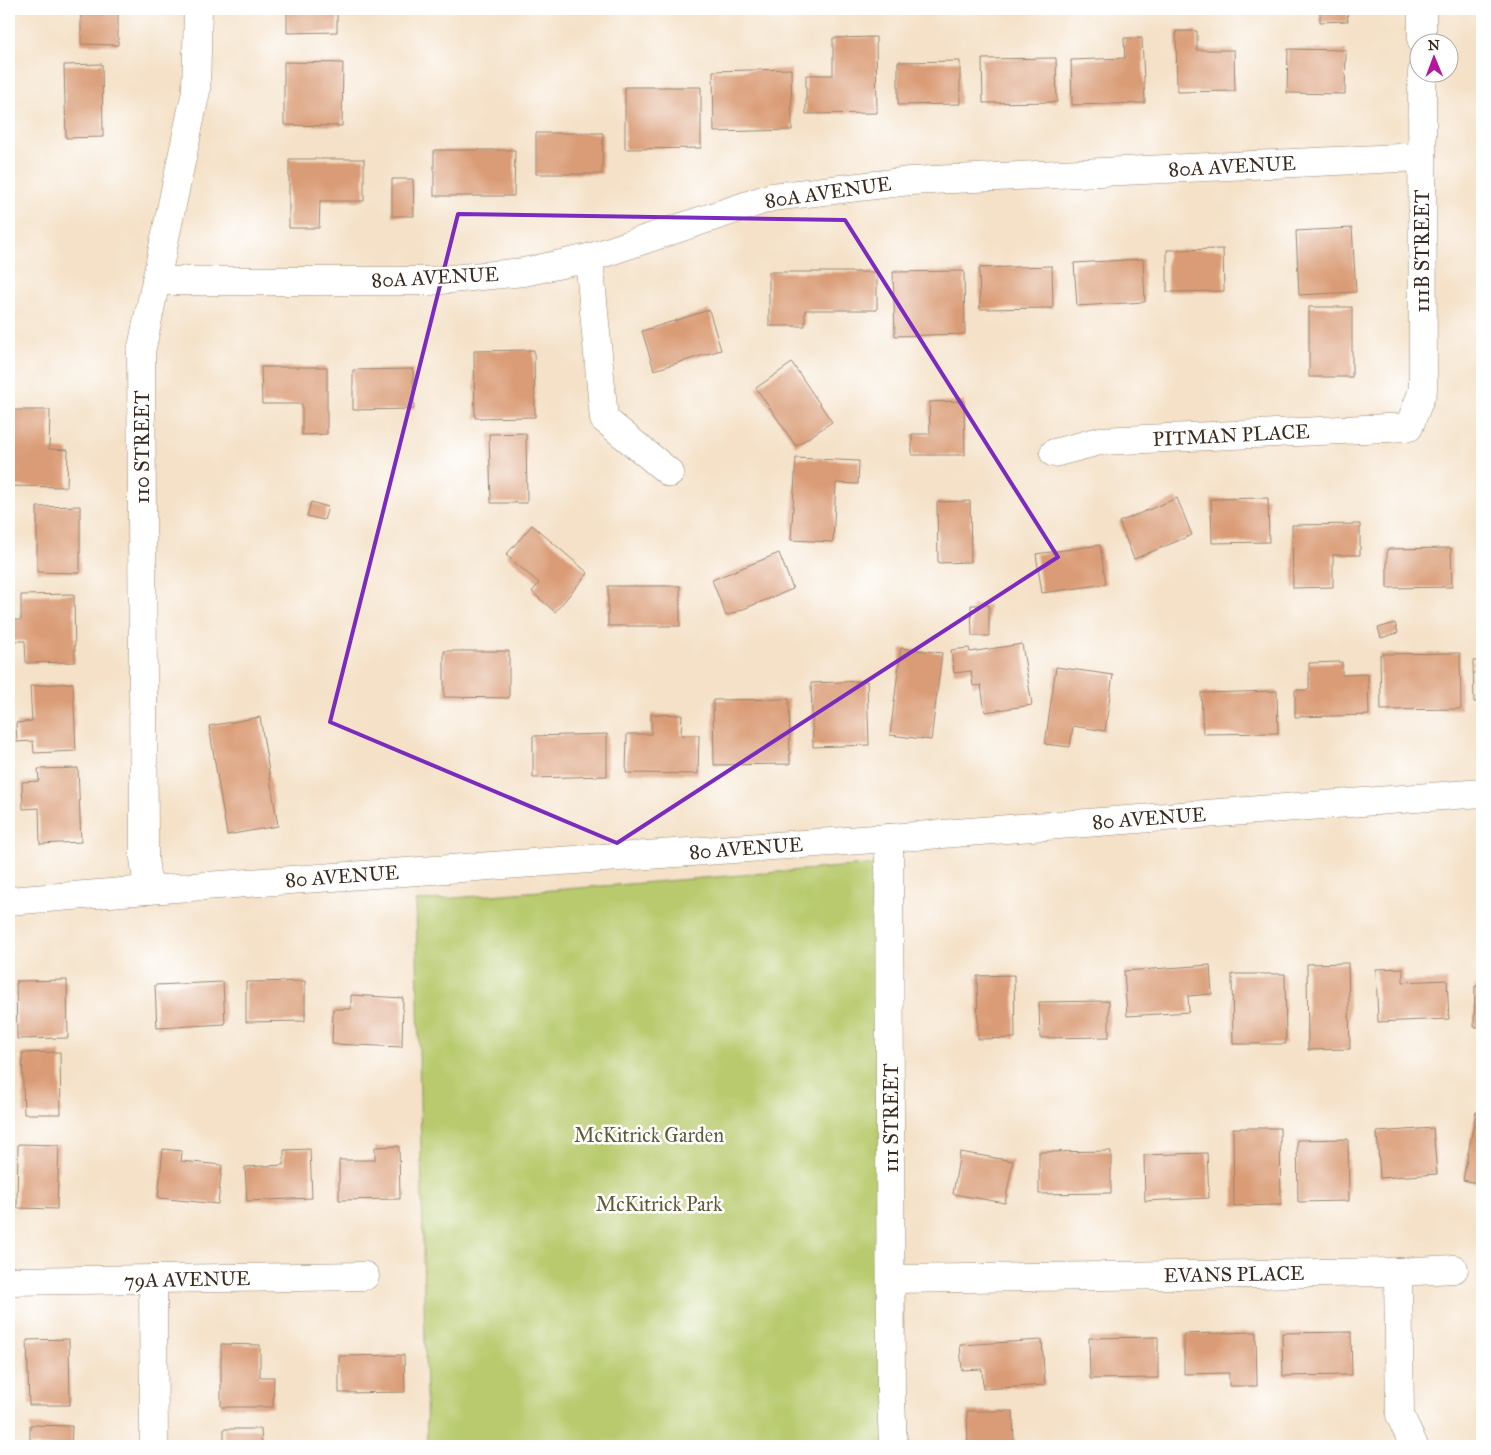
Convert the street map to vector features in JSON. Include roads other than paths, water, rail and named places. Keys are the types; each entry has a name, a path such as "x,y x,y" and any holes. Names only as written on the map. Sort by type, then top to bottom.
{"street":[{"name":"110 STREET","path":"148,890 144,858 141,352 196,91 198,9"},
{"path":"1422,9 1422,32"},
{"name":"111B STREET","path":"1409,427 1423,390 1422,82"},
{"name":"80A AVENUE","path":"156,281 430,281 524,272 589,258 772,197 910,181 1421,157"},
{"path":"589,258 604,419 670,473"},
{"name":"PITMAN PLACE","path":"1054,454 1100,441 1409,427"},
{"name":"80 AVENUE","path":"9,902 148,890 889,838 1482,793"},
{"name":"111 STREET","path":"889,838 893,1446"},
{"name":"EVANS PLACE","path":"892,1279 1398,1272 1454,1269"},
{"path":"1398,1272 1400,1415 1414,1446"},
{"name":"79A AVENUE","path":"9,1281 365,1276"},
{"path":"153,1279 154,1446"},
{"name":"111 STREET","path":"877,1446 892,1397"}],"park label":[{"name":"McKitrick Garden","path":"649,1135"},
{"name":"McKitrick Park","path":"659,1204"}]}
